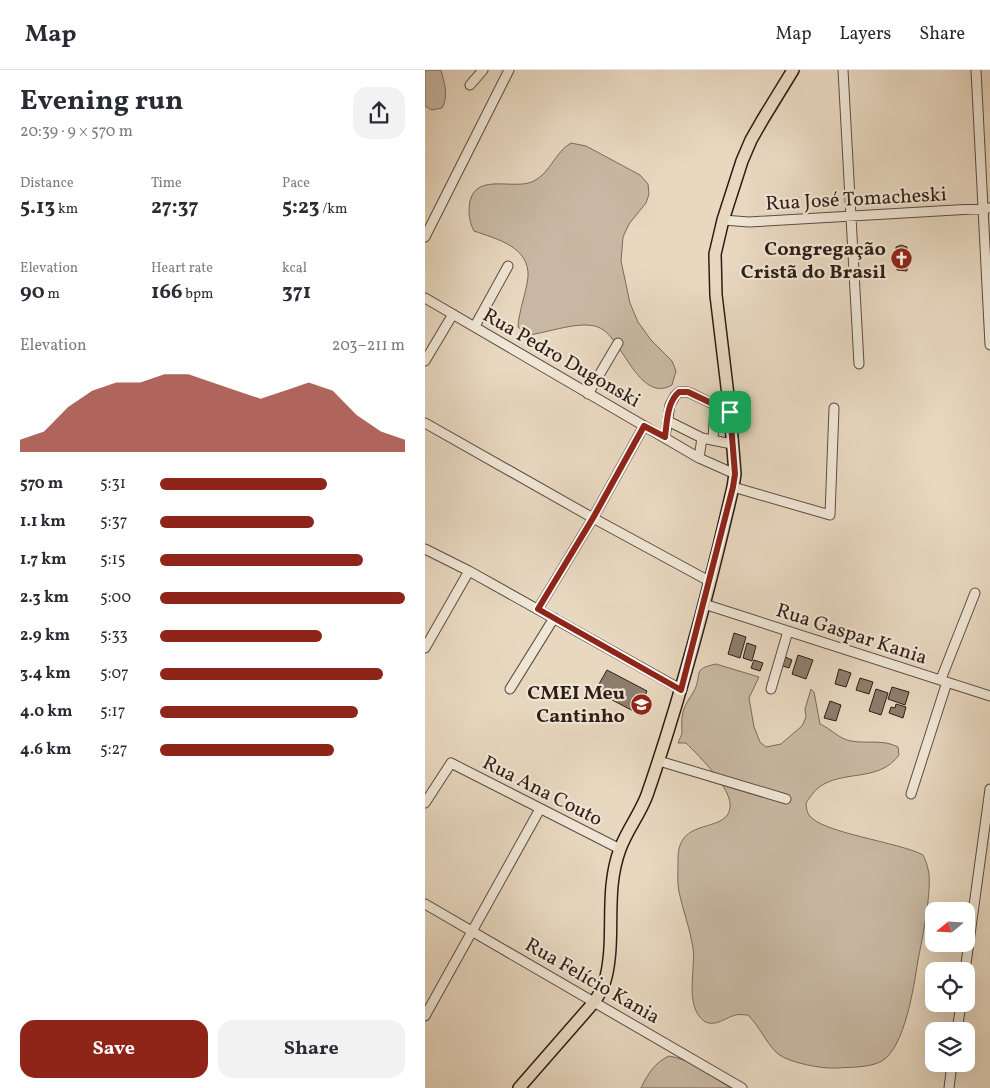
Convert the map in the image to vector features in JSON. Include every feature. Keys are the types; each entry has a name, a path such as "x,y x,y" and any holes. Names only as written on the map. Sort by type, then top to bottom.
{"main road":[{"path":"519,1088 595,1001 603,988 606,977 609,960 612,883 620,849 646,798 681,690 735,474 730,412 716,295 715,254 733,184 751,140 793,70"}],"street":[{"path":"470,85 483,70"},
{"path":"425,237 509,70"},
{"path":"843,70 859,364"},
{"path":"975,70 987,208 990,345"},
{"name":"Rua José Tomacheski","path":"723,220 749,222 987,208"},
{"path":"475,326 508,266"},
{"name":"Rua Pedro Dugonski","path":"425,298 699,458 735,474"},
{"path":"425,361 453,314"},
{"path":"588,394 619,343"},
{"path":"665,437 670,405 679,392 688,392 730,412"},
{"path":"713,440 715,405"},
{"path":"733,487 830,515 834,408"},
{"path":"667,420 702,438 732,444"},
{"path":"425,423 709,581"},
{"path":"538,609 593,518 644,426"},
{"path":"699,458 702,438"},
{"path":"425,549 538,609 681,690"},
{"path":"425,648 469,571"},
{"path":"911,794 944,681 975,593"},
{"name":"Rua Gaspar Kania","path":"704,604 990,696"},
{"path":"510,689 554,618"},
{"path":"771,689 788,631"},
{"path":"659,761 786,799"},
{"name":"Rua Ana Couto","path":"425,803 451,763 620,849"},
{"path":"966,962 990,789"},
{"path":"425,1016 540,808"},
{"name":"Rua Felício Kania","path":"425,904 742,1088"},
{"path":"949,1088 951,1072"}],"shaded area":[{"path":"425,70 441,70 446,94 442,108 432,110 425,106"},
{"path":"571,143 586,146 640,175 648,184 649,194 646,203 629,224 623,237 621,261 630,303 638,322 651,340 672,361 676,371 672,385 660,388 650,386 632,368 608,334 600,328 584,325 528,335 518,327 528,277 524,258 518,251 502,241 474,231 472,227 469,209 474,192 480,187 488,185 526,184 534,181 545,173 561,151"},
{"path":"716,664 759,677 749,698 754,727 760,742 766,747 781,744 802,726 806,717 805,709 811,689 814,692 820,724 847,740 881,742 898,747 899,755 891,764 871,773 828,782 818,788 806,803 808,814 816,821 844,832 912,850 923,855 927,865 929,888 927,902 925,902 925,920 914,985 907,1015 897,1043 890,1054 882,1061 860,1067 831,1068 798,1063 778,1054 748,1015 736,1015 716,1023 708,1023 698,1014 694,1006 692,986 694,956 678,888 679,850 681,843 692,831 722,820 730,808 730,800 714,773 686,743 678,743 682,733 683,712 686,704 697,685 700,670"},
{"path":"669,1056 693,1065 731,1088 641,1088 652,1069"}],"building":[{"name":"Congregação Cristã do Brasil","path":"901,245 907,247 907,271 897,270 896,247"},
{"path":"734,633 746,637 740,658 728,654"},
{"path":"747,643 756,646 752,661 743,658"},
{"path":"798,655 813,660 806,679 792,674"},
{"path":"783,656 792,660 789,668 780,665"},
{"path":"754,660 763,663 760,671 751,668"},
{"path":"839,669 851,673 846,687 835,684"},
{"path":"607,670 647,691 645,696 648,698 639,714 595,691"},
{"path":"860,678 873,682 869,694 856,690"},
{"path":"892,687 909,692 905,705 888,699"},
{"path":"876,689 888,693 881,715 869,711"},
{"path":"830,701 841,705 836,721 824,718"},
{"path":"896,704 906,707 903,718 889,713 891,707 895,708"}],"place":[{"name":"Congregação Cristã do Brasil","path":"902,259"},
{"name":"CMEI Meu Cantinho","path":"641,704"}],"route":[{"path":"679,392 688,392 730,412 735,474 733,487 681,690 538,609 593,518 644,426 665,437 670,405 679,392"}]}
